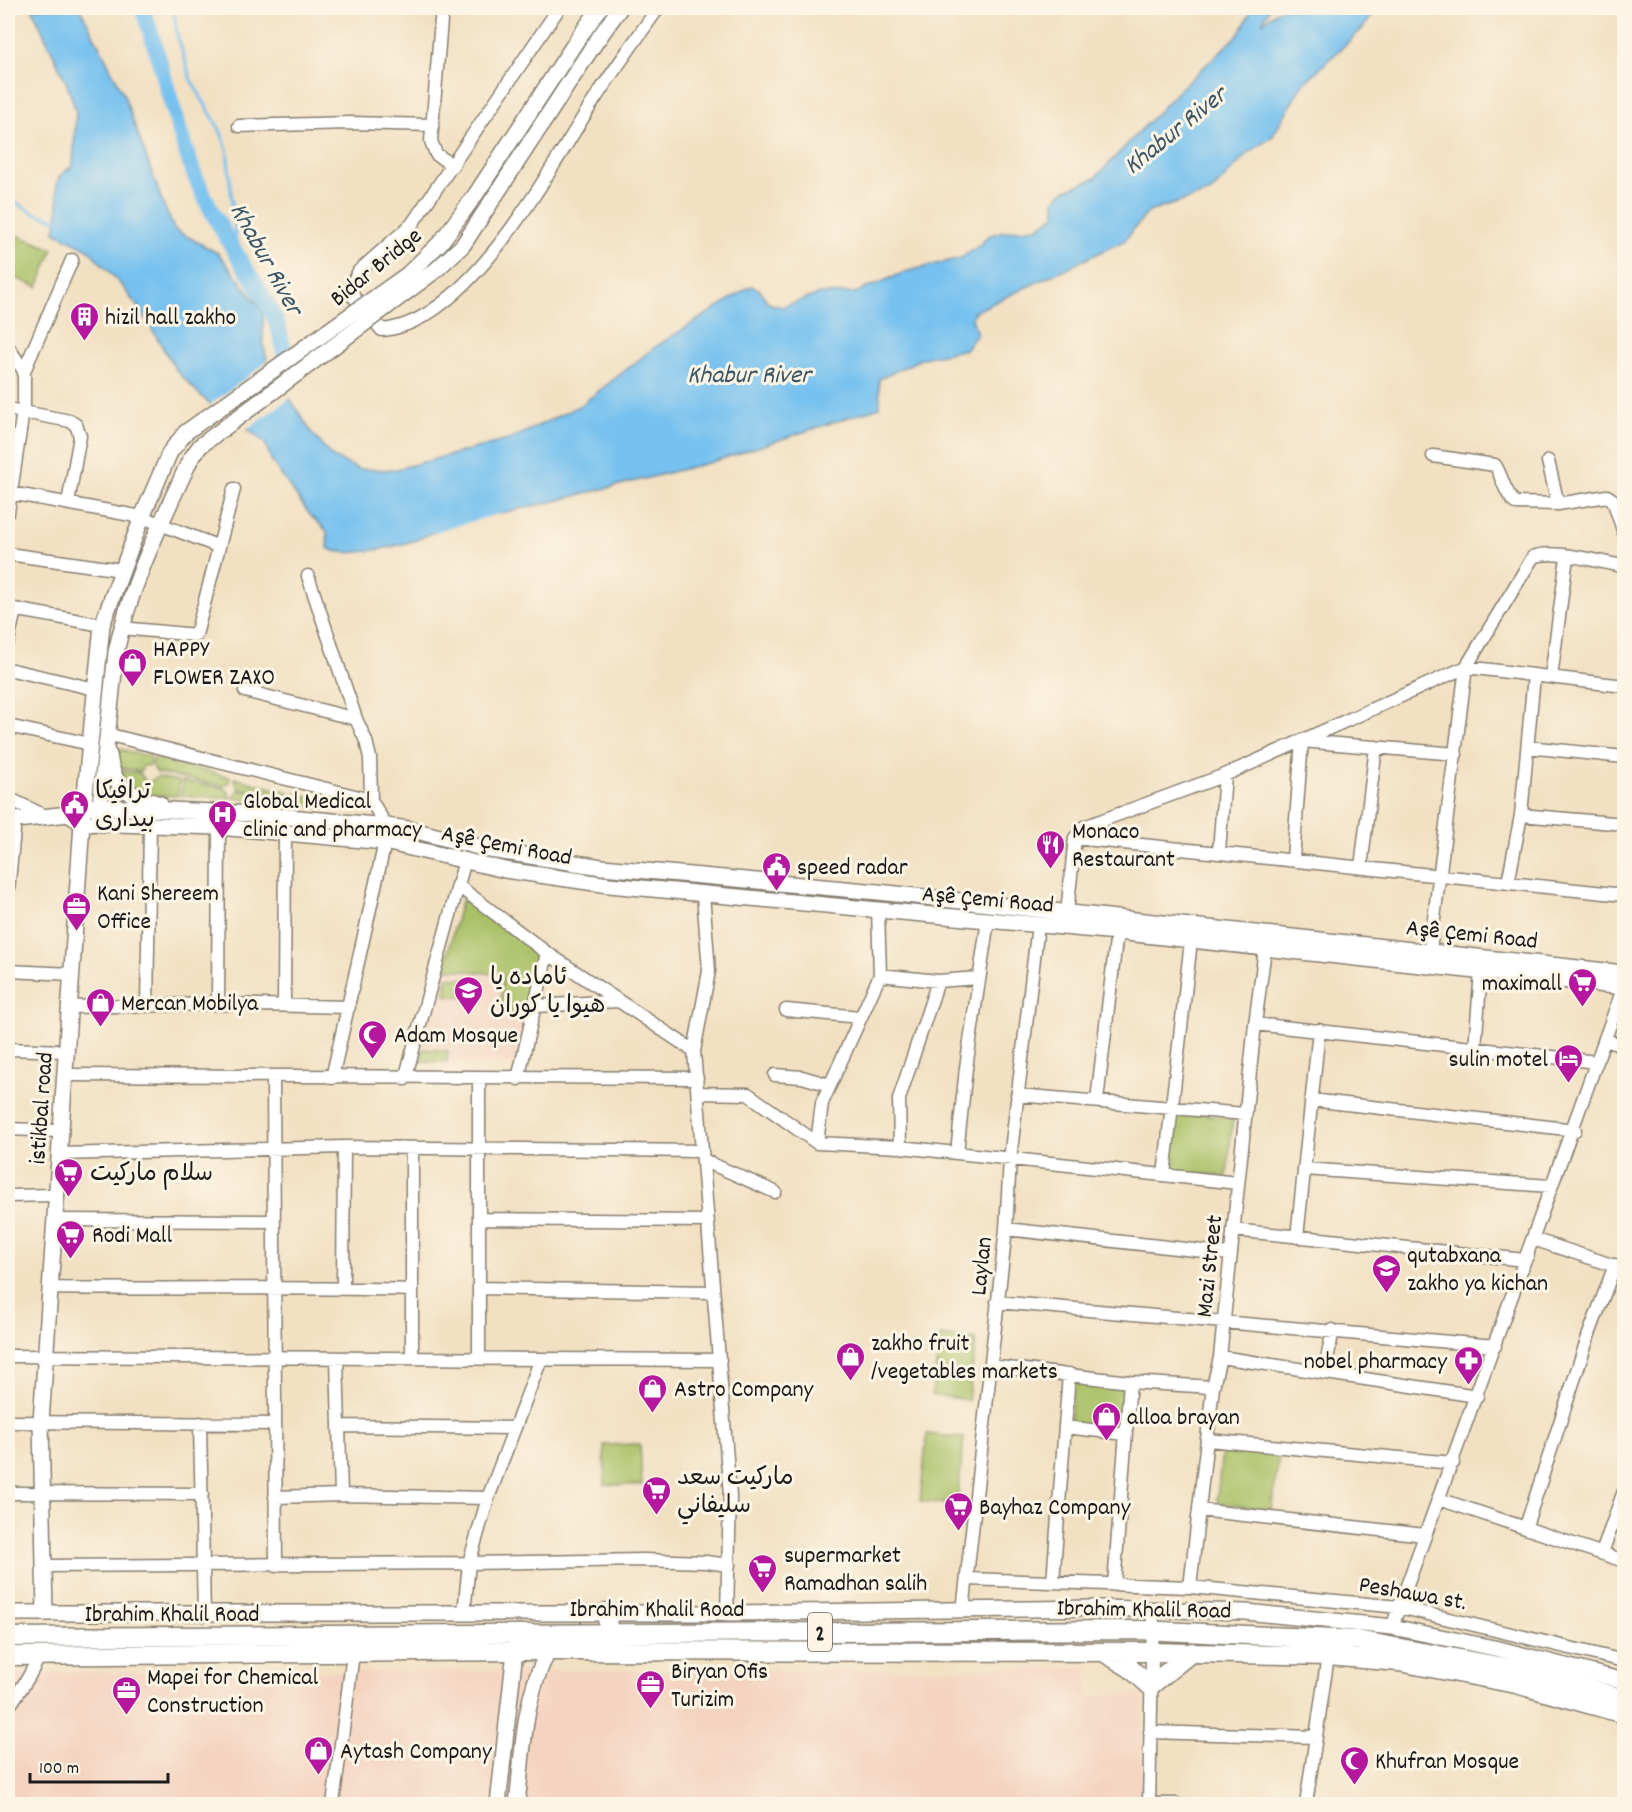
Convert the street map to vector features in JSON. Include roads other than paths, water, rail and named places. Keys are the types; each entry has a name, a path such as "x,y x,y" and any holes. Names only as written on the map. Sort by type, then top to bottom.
{"highway":[{"path":"608,1612 608,1633"},
{"name":"Ibrahim Khalil Road","path":"8,1656 608,1633 1152,1630 1357,1640 1452,1655 1531,1672 1624,1699"},
{"name":"Ibrahim Khalil Road","path":"13,1637 75,1637 255,1646"},
{"name":"Ibrahim Khalil Road","path":"310,1645 353,1654 515,1651 786,1651 1192,1652 1328,1656 1399,1662 1515,1684 1624,1714"},
{"path":"1103,1652 1130,1668 1150,1686 1192,1652"}],"main road":[{"name":"Bidar Bridge","path":"92,807 90,744 102,625 142,517 170,452 186,432 408,274 441,242 476,194 600,8"},
{"name":"Bidar Bridge","path":"161,523 190,459 200,446 436,270 463,245 620,8"},
{"path":"98,824 92,807 106,734 121,627 161,523"},
{"path":"106,734 109,760 117,784 140,798 186,810"},
{"path":"11,821 68,814 92,807"},
{"name":"Aşê Çemi Road","path":"92,807 186,810 385,834 465,860 516,872 703,894 1117,932 1624,987"},
{"name":"istikbal road","path":"45,1612 41,1422 81,823 92,807"},
{"path":"68,814 81,823"},
{"name":"Aşê Çemi Road","path":"81,823 219,827 285,833 385,834 409,829 490,850 602,867 878,892 1430,950 1624,973"},
{"name":"Ibrahim Khalil Road","path":"8,1613 204,1615 963,1611 1044,1608 1246,1612 1392,1627 1509,1651 1624,1681"},
{"path":"13,1637 45,1612 75,1637"},
{"path":"498,1804 515,1651"},
{"path":"517,1804 530,1695 536,1674 548,1652"}],"street":[{"path":"442,8 431,141 434,150 453,166"},
{"path":"559,8 412,224 355,276 352,295 382,330 396,329 440,305 472,278 518,220 591,105 658,8"},
{"path":"239,126 350,123 432,125"},
{"path":"72,260 24,371 22,413 8,503 68,502 142,517 217,546"},
{"path":"8,347 24,371"},
{"path":"8,409 70,420 76,425 80,436 68,502"},
{"path":"1433,456 1495,465 1503,479 1506,493 1515,503 1558,504 1607,496 1613,500 1624,533"},
{"path":"1548,461 1558,504"},
{"path":"121,627 196,635 217,546 234,489"},
{"path":"1430,950 1466,667 1533,557 1541,553 1624,566"},
{"path":"8,554 122,570"},
{"path":"1551,677 1567,557"},
{"path":"308,576 356,719 366,741 370,758 371,800 385,834 332,1078"},
{"path":"8,641 11,609 102,625"},
{"path":"1067,913 1075,838 1088,825 1225,776 1466,667 1624,686 1624,679"},
{"path":"8,669 95,688"},
{"path":"1508,883 1521,815 1534,675"},
{"path":"245,691 356,719"},
{"path":"8,726 90,744"},
{"path":"106,734 371,800"},
{"path":"1302,741 1456,754"},
{"path":"1293,860 1302,741"},
{"path":"1361,867 1376,747"},
{"path":"1528,747 1624,757"},
{"path":"1219,851 1225,776"},
{"path":"8,798 47,817"},
{"path":"1521,815 1624,824"},
{"path":"8,891 11,821"},
{"path":"147,1006 150,825"},
{"path":"218,1004 219,827"},
{"path":"284,1005 285,833"},
{"path":"1075,838 1219,851 1624,895"},
{"path":"405,1079 465,860"},
{"path":"457,885 548,953 694,1051"},
{"path":"703,894 709,971 694,1051 730,1496 728,1612"},
{"path":"817,1143 822,1103 880,975 878,910"},
{"path":"957,1153 978,978 988,920"},
{"name":"Laylan","path":"963,1611 1006,1229 1010,1159 1038,925"},
{"path":"1097,1100 1117,932"},
{"path":"1164,1175 1169,1107 1191,941"},
{"name":"Mazi Street","path":"1190,1587 1213,1387 1220,1357 1255,1024 1266,948"},
{"path":"518,1079 548,953"},
{"path":"8,971 72,974"},
{"path":"1475,1048 1481,971"},
{"path":"880,975 938,981 978,978"},
{"path":"900,1147 899,1099 938,981"},
{"path":"1233,1230 1525,1260 1551,1186 1575,1130 1624,987"},
{"path":"536,1006 618,1001"},
{"path":"69,1007 218,1004 349,1007"},
{"path":"786,1010 860,1017"},
{"path":"1255,1024 1597,1062"},
{"path":"1297,1237 1319,1030"},
{"path":"1605,1040 1624,1046"},
{"path":"8,1049 66,1051"},
{"path":"775,1075 802,1077 830,1085"},
{"path":"65,1076 405,1079 697,1078"},
{"path":"273,1078 276,1566"},
{"path":"479,1079 479,1358"},
{"path":"698,1094 748,1094 817,1143 900,1147 1238,1183"},
{"path":"1017,1095 1245,1114"},
{"path":"1311,1100 1575,1130"},
{"path":"8,1129 60,1131"},
{"path":"342,1288 344,1148"},
{"path":"412,1148 412,1358"},
{"path":"59,1154 274,1149 479,1148 702,1155 775,1192"},
{"path":"1304,1169 1551,1186"},
{"path":"8,1196 56,1195"},
{"path":"479,1219 707,1221"},
{"path":"55,1220 274,1221"},
{"path":"1006,1229 1230,1254"},
{"path":"1526,1526 1588,1337 1621,1266 1533,1239"},
{"path":"1392,1627 1528,1252"},
{"path":"50,1288 411,1290"},
{"path":"479,1288 712,1292"},
{"path":"998,1302 1495,1346"},
{"path":"1324,1373 1333,1330"},
{"path":"8,1356 720,1360"},
{"path":"1220,1357 1477,1396"},
{"path":"337,1358 341,1495"},
{"path":"464,1613 469,1563 488,1498 541,1359"},
{"path":"990,1366 1130,1382 1213,1387"},
{"path":"1053,1582 1069,1374"},
{"path":"1114,1585 1130,1382"},
{"path":"8,1422 275,1424"},
{"path":"200,1423 204,1615"},
{"path":"339,1426 515,1428"},
{"path":"1065,1427 1126,1434"},
{"path":"1208,1440 1453,1463"},
{"path":"1602,1553 1624,1491"},
{"path":"8,1493 202,1494"},
{"path":"276,1497 341,1495 488,1498"},
{"path":"1439,1499 1526,1526 1624,1561"},
{"path":"1199,1510 1425,1535"},
{"path":"44,1566 276,1566 643,1560 729,1565"},
{"name":"Peshawa st.","path":"967,1579 1190,1587 1399,1607 1624,1661"},
{"path":"1153,1610 1149,1804 1176,1804"},
{"path":"333,1804 353,1654"},
{"path":"8,1708 40,1655"},
{"path":"1306,1804 1328,1656"},
{"path":"1150,1732 1316,1737"}],"water":[{"name":"Khabur River","path":"32,8 80,8 123,93 165,209 175,230 218,253 263,311 263,343 268,364 311,432 331,456 358,469 393,470 511,439 581,405 655,347 751,286 759,289 768,303 782,307 819,294 855,293 905,272 961,258 980,245 988,236 1001,232 1037,228 1055,215 1055,199 1064,191 1095,178 1178,91 1239,34 1253,8 1270,8 1262,23 1281,8 1378,8 1362,29 1302,85 1272,137 1247,154 1211,192 1148,212 1124,241 974,312 972,318 977,334 966,349 923,358 879,379 880,407 712,462 497,514 479,507 422,538 369,551 346,552 328,548 327,531 310,515 272,462 265,443 250,431 226,418 202,397 176,370 145,317 123,287 88,249 55,232 58,180 73,166 76,111 66,82"}],"waterway":[{"name":"Khabur River","path":"142,8 194,174 220,225 272,311 278,325 285,357 285,376"},
{"path":"173,8 177,34 191,80 220,130 227,149 237,254"},
{"path":"8,198 34,213 61,221"},
{"name":"Khabur River","path":"434,524 507,503"}],"place":[{"name":"hizil hall zakho","path":"84,342"},
{"name":"HAPPY FLOWER ZAXO","path":"132,688"},
{"name":"ترافيكا بيدارى","path":"74,830"},
{"name":"Global Medical clinic and pharmacy","path":"222,840"},
{"name":"Monaco Restaurant","path":"1051,870"},
{"name":"speed radar","path":"776,892"},
{"name":"Kani Shereem Office","path":"76,932"},
{"name":"maximall","path":"1583,1008"},
{"name":"ئاماده یا هیوا یا کوران","path":"469,1016"},
{"name":"Mercan Mobilya","path":"100,1028"},
{"name":"Adam Mosque","path":"373,1060"},
{"name":"sulin motel","path":"1569,1084"},
{"name":"سلام ماركيت","path":"69,1198"},
{"name":"Rodi Mall","path":"71,1260"},
{"name":"qutabxana zakho ya kichan","path":"1386,1294"},
{"name":"zakho fruit /vegetables markets","path":"850,1382"},
{"name":"nobel pharmacy","path":"1468,1386"},
{"name":"Astro Company","path":"653,1414"},
{"name":"alloa brayan","path":"1106,1442"},
{"name":"ماركيت سعد سليفاني","path":"656,1516"},
{"name":"Bayhaz Company","path":"958,1532"},
{"name":"supermarket Ramadhan salih","path":"763,1594"},
{"name":"Biryan Ofis Turizim","path":"650,1710"},
{"name":"Mapei for Chemical Construction","path":"126,1716"},
{"name":"Aytash Company","path":"319,1776"},
{"name":"Khufran Mosque","path":"1354,1786"}]}
